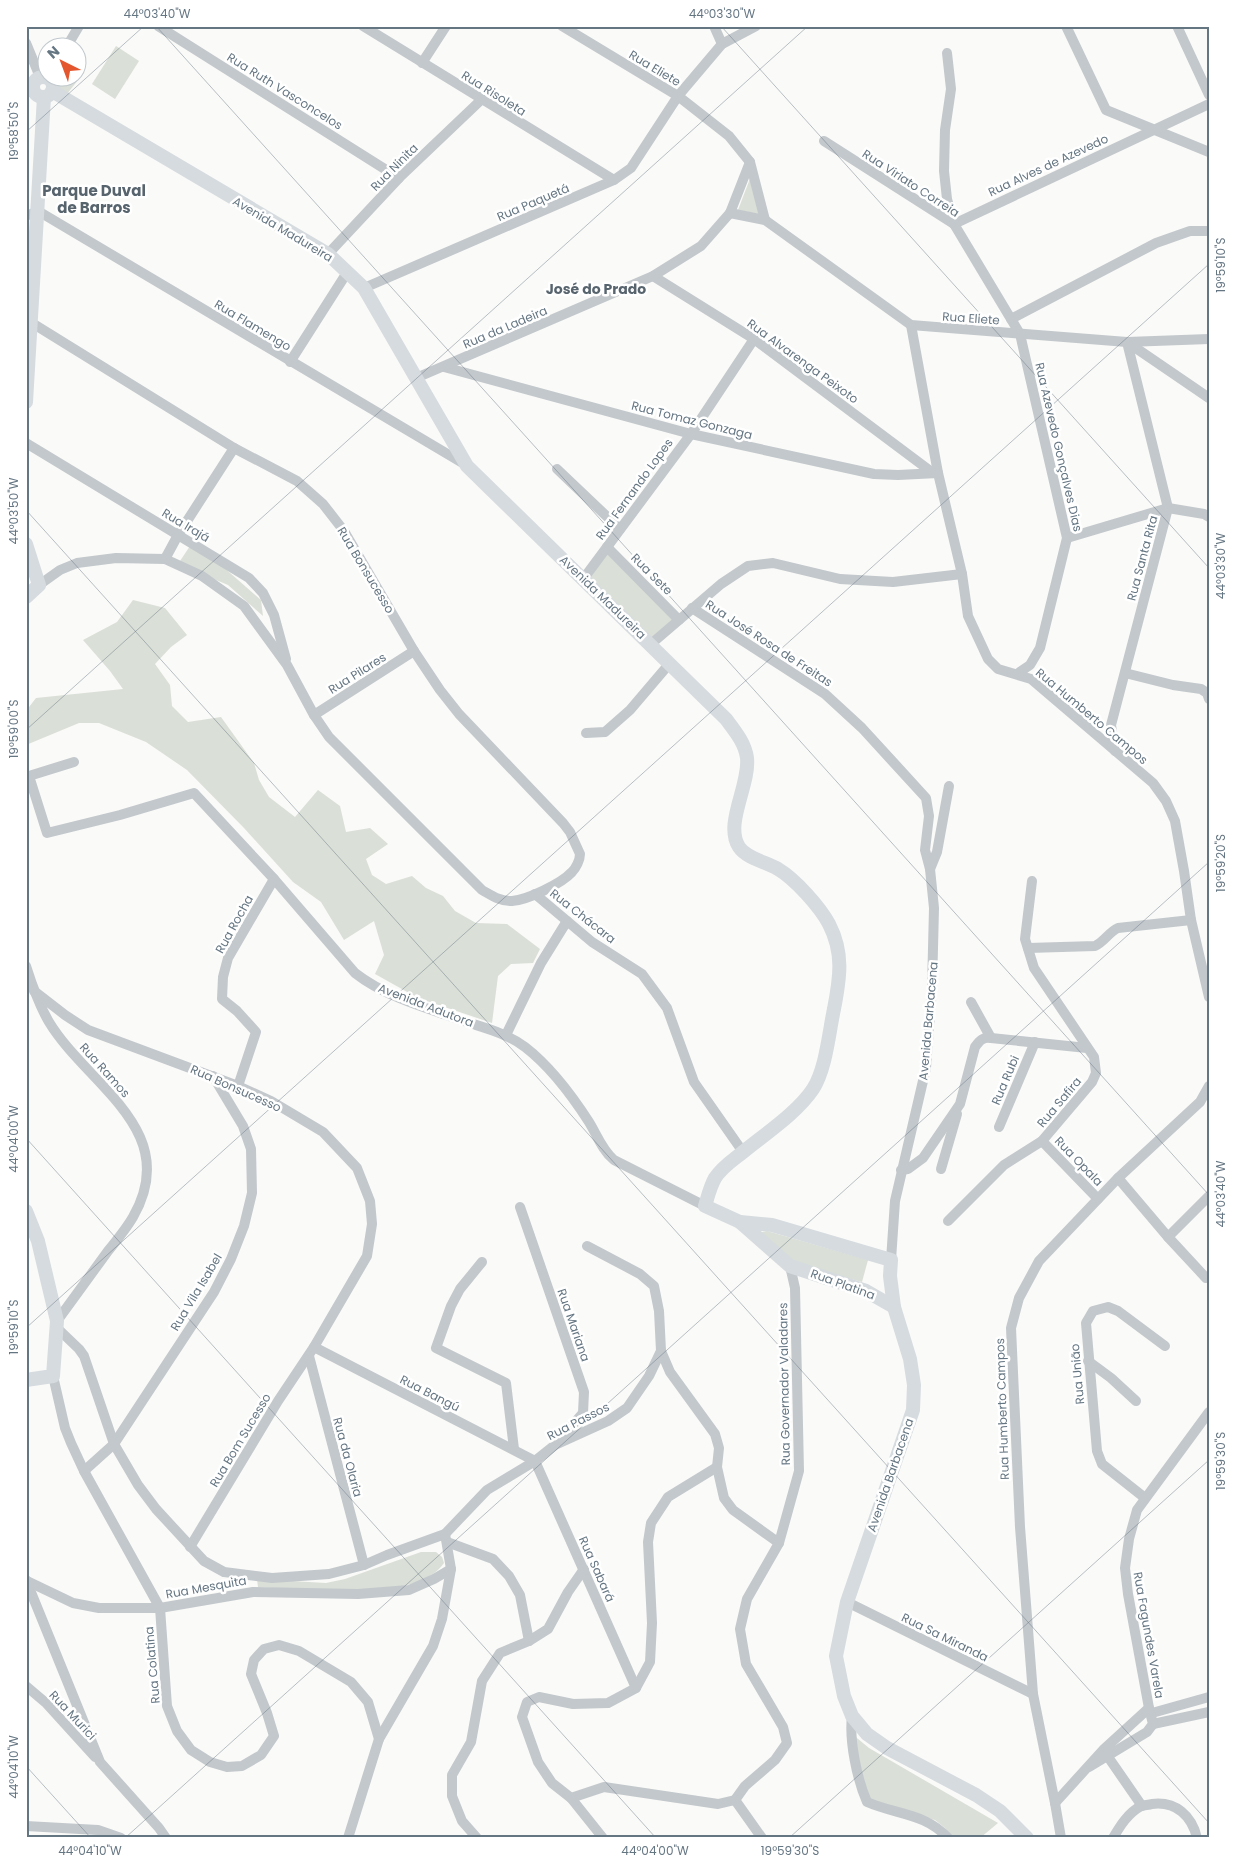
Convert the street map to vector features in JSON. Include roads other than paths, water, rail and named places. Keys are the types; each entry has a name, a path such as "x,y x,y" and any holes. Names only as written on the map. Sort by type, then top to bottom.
{"street":[{"path":"72,38 79,26"},
{"name":"Rua Ruth Vasconcelos","path":"158,26 399,178"},
{"name":"Rua Risoleta","path":"363,26 614,180"},
{"path":"422,63 446,26"},
{"name":"Rua Eliete","path":"562,26 678,96 729,136 750,162 765,220"},
{"path":"714,26 722,44 756,26"},
{"path":"1066,26 1106,110 1209,152"},
{"path":"1176,26 1209,95"},
{"path":"26,43 38,63"},
{"name":"Rua Paquetá","path":"364,288 614,180 630,168 678,96 722,44"},
{"path":"947,53 951,89 945,130 944,171 947,200 954,224"},
{"path":"26,402 32,213 39,93 34,82 38,80"},
{"name":"Avenida Madureira","path":"39,93 328,254 348,271 364,288 467,466 726,718 741,739 747,759 734,838 740,849 779,869 795,882 829,923 838,946 840,976 822,1069 814,1088 800,1105 724,1167 716,1176 710,1188 705,1206"},
{"name":"Rua Ninita","path":"328,254 399,178 481,100"},
{"name":"Rua Alves de Azevedo","path":"954,224 1209,104"},
{"name":"Rua Viriato Correia","path":"824,141 954,224 1020,334"},
{"name":"Rua da Ladeira","path":"416,378 653,276 702,246 730,212 750,162"},
{"path":"730,212 765,220 911,325"},
{"name":"Rua Flamengo","path":"32,213 467,466"},
{"path":"1011,319 1156,244 1190,231 1209,231"},
{"path":"290,362 348,271"},
{"name":"Rua Alvarenga Peixoto","path":"653,276 754,339 936,473"},
{"name":"Rua Bonsucesso","path":"29,324 234,448 296,481 323,504 344,531 414,652 440,690 459,714 564,823 570,832 580,854 573,872 544,891 535,894"},
{"name":"Rua Eliete","path":"911,325 1127,342 1209,339"},
{"name":"Rua Humberto Campos","path":"911,325 936,473 962,574 968,616 988,660 998,669 1031,679 1153,783 1166,800 1174,821 1191,920 1209,997"},
{"name":"Rua Azevedo Gonçalves Dias","path":"1017,674 1030,665 1040,648 1067,538 1020,334"},
{"name":"Rua Fernando Lopes","path":"584,578 691,434 754,339"},
{"path":"1127,342 1209,398"},
{"name":"Rua Santa Rita","path":"1115,751 1111,725 1168,508 1127,342"},
{"name":"Rua Tomaz Gonzaga","path":"444,367 691,434 874,474 898,476 936,473"},
{"name":"Rua Irajá","path":"26,443 249,578 263,593 274,615 287,665"},
{"path":"165,559 178,535 234,448"},
{"path":"557,469 620,529"},
{"path":"1067,538 1168,508 1204,514 1209,517"},
{"path":"26,544 39,585"},
{"name":"Rua Sete","path":"607,547 679,620"},
{"path":"26,597 60,570 77,563 116,558 165,559 202,576 244,606 287,665"},
{"path":"651,644 721,584 748,566 773,563 840,579 893,582 962,574"},
{"name":"Rua José Rosa de Freitas","path":"692,608 825,694 862,728 907,777 926,798 929,816 926,850 930,869"},
{"name":"Rua Pilares","path":"314,715 414,652"},
{"path":"586,733 606,732 630,710 670,663"},
{"name":"Rua Chácara","path":"287,665 314,715 329,737 482,890 495,898 511,901 535,894 592,942 642,974 668,1008 694,1082 743,1152"},
{"path":"1125,673 1173,685 1201,689 1207,692 1209,699"},
{"name":"Avenida Adutora","path":"74,762 29,776 47,833 120,815 194,793 274,878 355,973 364,981 406,1000 506,1035 525,1047 555,1074 589,1122 607,1154 614,1160 740,1222 790,1266"},
{"path":"930,869 937,852 949,786"},
{"name":"Avenida Barbacena","path":"930,869 934,908 932,988 926,1068 895,1201 890,1276 894,1307 910,1359 914,1385 913,1410 847,1602 836,1656 844,1696 852,1716 867,1734 887,1748 976,1795 1000,1811 1027,1838"},
{"name":"Rua Rocha","path":"238,1086 256,1032 222,998 223,977 228,958 274,878"},
{"name":"Rua Safira","path":"948,1221 1004,1165 1042,1142 1094,1078 1096,1073 1094,1057 1034,968 1025,939 1032,880"},
{"path":"1028,948 1095,946 1100,944 1112,931 1118,928 1191,920"},
{"path":"506,1035 541,963 567,921"},
{"path":"26,966 34,991"},
{"name":"Rua Bonsucesso","path":"34,991 88,1030 213,1076 271,1101 323,1132 357,1168 370,1201 372,1224 367,1256 311,1351"},
{"name":"Rua Ramos","path":"34,991 49,1022 67,1046 116,1099 138,1132 146,1152 148,1169 143,1194 133,1217 57,1324"},
{"path":"971,1002 991,1038"},
{"path":"941,1169 976,1047 980,1040 986,1037 1087,1048"},
{"name":"Rua Rubi","path":"999,1127 1035,1042"},
{"name":"Rua Vila Isabel","path":"84,1471 114,1444 214,1292 231,1260 244,1226 252,1193 251,1149 243,1126 213,1076"},
{"name":"Rua Humberto Campos","path":"1061,1838 1033,1694 1020,1528 1011,1328 1019,1298 1039,1261 1118,1178 1200,1102 1209,1086"},
{"path":"901,1170 915,1165 924,1158 960,1104"},
{"name":"Rua Opala","path":"1042,1142 1098,1199"},
{"path":"1118,1178 1206,1278"},
{"path":"1168,1237 1209,1196"},
{"name":"Rua Mariana","path":"520,1207 584,1392 583,1413 556,1445"},
{"path":"26,1211 32,1239 57,1324 53,1376 26,1380"},
{"path":"740,1222 772,1225 891,1260"},
{"path":"587,1246 640,1274 654,1286 659,1311 661,1351 670,1372 715,1434 719,1448 717,1467 724,1498 733,1510 779,1543"},
{"path":"482,1262 460,1288 451,1306 436,1348 506,1383 514,1449"},
{"name":"Rua Platina","path":"790,1266 866,1291 894,1307"},
{"name":"Rua Governador Valadares","path":"735,1800 745,1786 775,1760 787,1744 783,1727 746,1664 740,1629 747,1599 779,1543 799,1471 795,1288 790,1266"},
{"name":"Rua União","path":"1145,1498 1102,1464 1097,1451 1086,1323 1093,1311 1108,1307 1118,1311 1164,1346"},
{"path":"57,1324 84,1356 114,1444 138,1485 156,1509 204,1561 224,1572 272,1578 329,1574 364,1565 446,1538 493,1559 509,1576 520,1595 529,1641"},
{"name":"Rua Bangú","path":"311,1351 514,1449 535,1461"},
{"name":"Rua Bom Sucesso","path":"190,1547 278,1401 311,1351"},
{"name":"Rua da Olaria","path":"311,1351 364,1565"},
{"name":"Rua Passos","path":"446,1538 487,1490 535,1461 556,1445 608,1421 627,1408 649,1376 661,1351"},
{"path":"1088,1361 1111,1378 1136,1401"},
{"name":"Rua Colatina","path":"53,1376 65,1428 84,1471 160,1608 167,1706 177,1731 191,1750 210,1762 227,1767 242,1766 261,1755 274,1736 251,1674 254,1660 264,1649 279,1645 299,1651 350,1682 368,1702 380,1739"},
{"name":"Rua Fagundes Varela","path":"1154,1724 1128,1594 1125,1568 1129,1539 1137,1510 1207,1417"},
{"name":"Rua Sabará","path":"535,1461 636,1688"},
{"path":"603,1838 571,1798 552,1783 538,1762 522,1717 528,1702 539,1697 573,1704 608,1703 636,1688 650,1662 652,1623 648,1542 651,1523 668,1497 717,1467"},
{"path":"348,1838 380,1739 433,1646 442,1619 451,1569 446,1538"},
{"name":"Rua Mesquita","path":"26,1580 73,1603 99,1608 160,1608 253,1592 358,1594 409,1590 451,1569"},
{"path":"477,1838 462,1821 452,1796 452,1775 471,1742 482,1681 500,1652 529,1641 548,1629 568,1592 584,1569"},
{"path":"26,1580 100,1762"},
{"name":"Rua Sa Miranda","path":"847,1602 1033,1694"},
{"name":"Rua Murici","path":"26,1686 46,1703 166,1838"},
{"path":"1055,1803 1089,1767 1150,1710 1209,1697"},
{"path":"1105,1753 1147,1732 1154,1724 1209,1712"},
{"path":"852,1716 850,1731 862,1793 867,1802 926,1820 940,1828 948,1838"},
{"path":"1105,1753 1142,1806"},
{"path":"571,1798 604,1787 718,1804 735,1800 763,1837"},
{"path":"1113,1838 1124,1820 1142,1806 1168,1804 1177,1808 1185,1815 1194,1826 1197,1838"},
{"path":"26,1826 98,1830 121,1838"}],"district":[{"name":"Parque Duval de Barros","path":"94,198"},
{"name":"José do Prado","path":"596,289"}]}
